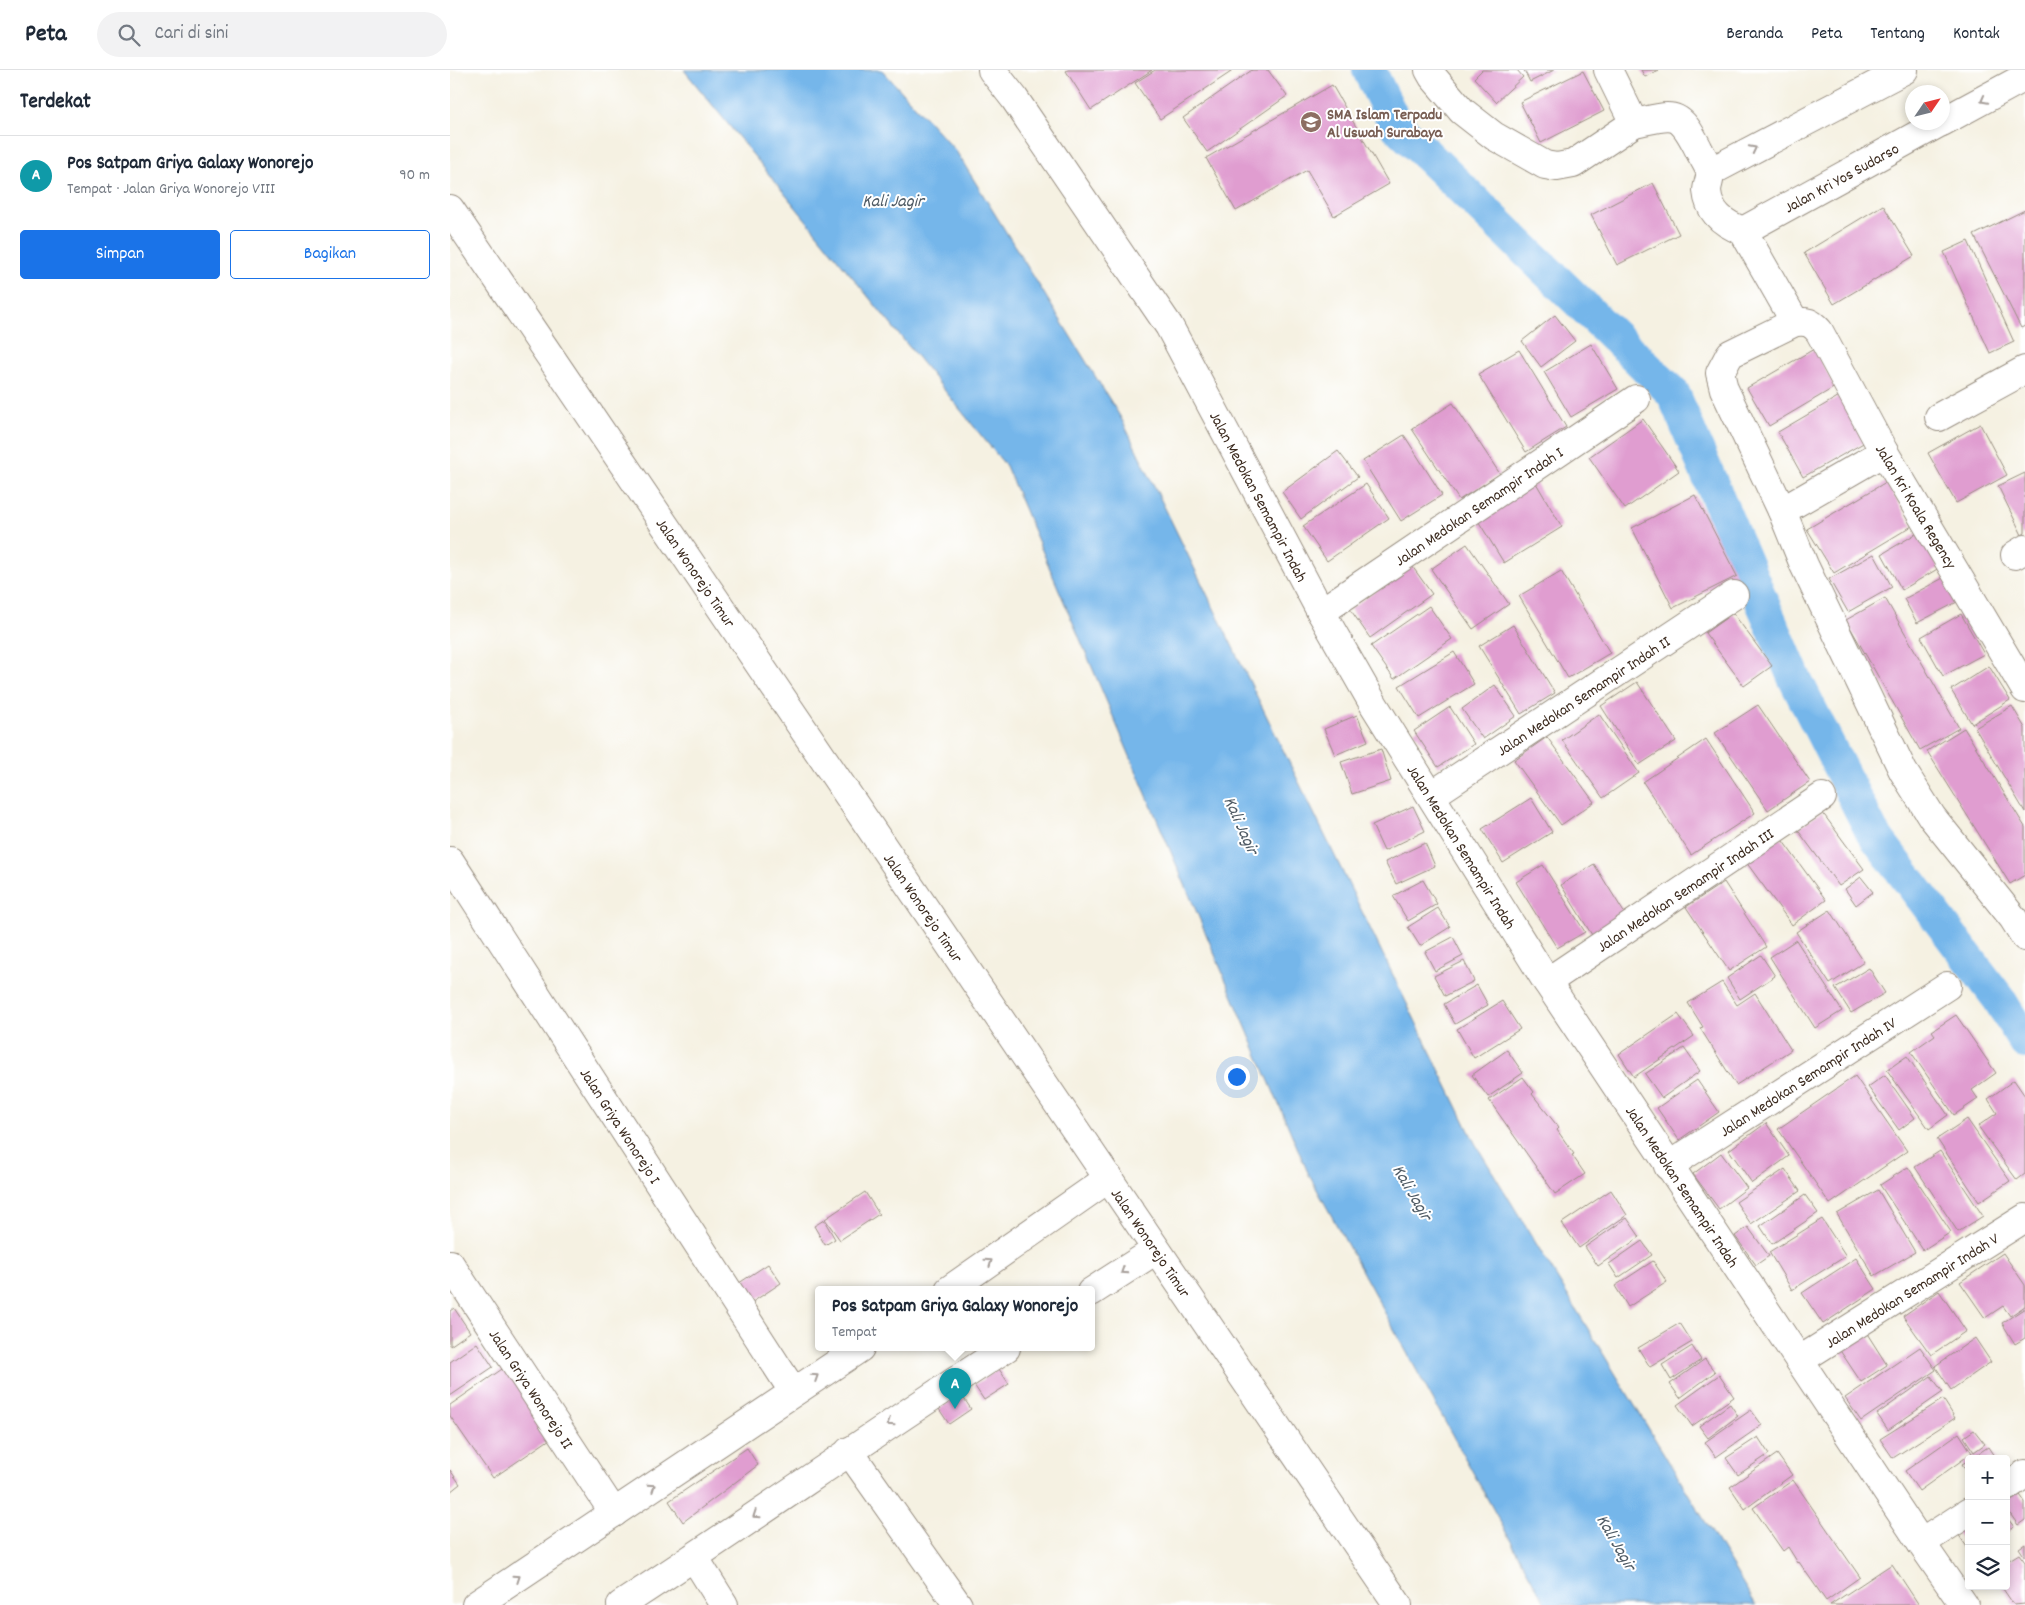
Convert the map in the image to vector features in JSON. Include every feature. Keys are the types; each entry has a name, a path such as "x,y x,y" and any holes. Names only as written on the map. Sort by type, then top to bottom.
{"street":[{"name":"Jalan Medokan Semampir Indah","path":"992,70 1014,98 1169,326 1321,612 1374,705 1432,795 1547,982 1668,1166 1964,1605"},
{"path":"1429,70 1462,112 1494,136 1545,164 1557,167 1573,164 1634,124 1672,116 1681,119 1688,128 1710,172 1707,190 1711,207 1719,218 1730,226 1743,231"},
{"path":"1608,70 1634,124"},
{"path":"1710,172 1904,70"},
{"name":"Jalan Kri Yos Sudarso","path":"1950,118 2025,77"},
{"name":"Jalan Kri Yos Sudarso","path":"1743,231 1927,130"},
{"name":"Jalan Wonorejo Timur","path":"450,209 1398,1605"},
{"name":"Jalan Kri Koala Regency","path":"1743,231 1803,322 1819,330 1884,452 2025,689"},
{"path":"1803,322 1730,354 1720,373 1724,389 1782,511 1804,565 1903,771 1932,817 2021,922"},
{"path":"1939,417 2025,370"},
{"name":"Jalan Medokan Semampir Indah I","path":"1321,612 1636,398"},
{"path":"1782,511 1884,452"},
{"name":"Jalan Medokan Semampir Indah II","path":"1432,795 1734,595"},
{"name":"Jalan Medokan Semampir Indah III","path":"1547,982 1822,797"},
{"name":"Jalan Griya Wonorejo I","path":"450,861 792,1391"},
{"name":"Jalan Medokan Semampir Indah IV","path":"1668,1166 1948,986"},
{"path":"955,1286 1108,1178"},
{"name":"Jalan Medokan Semampir Indah V","path":"1800,1360 2025,1218"},
{"path":"1095,1289 1156,1250"},
{"name":"Jalan Griya Wonorejo II","path":"450,1264 614,1513"},
{"path":"476,1605 792,1391 855,1351"},
{"path":"621,1605 849,1451 988,1353"},
{"path":"849,1451 958,1605"},
{"path":"2010,1484 2025,1474"},
{"path":"1921,1543 1965,1515"},
{"path":"694,1557 724,1605"}],"water":[{"name":"Kali Jagir","path":"684,70 882,70 956,151 1121,418 1475,1143 1756,1605 1546,1605 1309,1175 1006,466"}],"building":[{"path":"1152,70 1091,110 1066,71"},
{"path":"1155,70 1230,70 1231,72 1160,119 1135,83"},
{"path":"1252,70 1268,70 1287,96 1207,152 1183,118"},
{"path":"1482,70 1517,70 1523,77 1496,102 1474,78"},
{"path":"1524,70 1554,70 1530,82"},
{"path":"1641,70 1659,70 1645,77"},
{"path":"1583,71 1604,111 1541,143 1520,102"},
{"name":"SMA Islam Terpadu Al Uswah Surabaya","path":"1332,85 1389,184 1334,216 1307,170 1236,211 1206,158"},
{"path":"1653,183 1679,234 1617,265 1591,215"},
{"path":"1883,205 1914,256 1834,304 1804,253"},
{"path":"2025,210 2025,326 2021,328 1974,235"},
{"path":"1968,241 2014,342 1990,353 1944,252"},
{"path":"1555,315 1575,341 1541,367 1522,341"},
{"path":"1591,344 1618,389 1571,417 1544,372"},
{"path":"1814,349 1835,387 1769,426 1747,388"},
{"path":"1519,350 1566,427 1526,452 1478,374"},
{"path":"1841,395 1867,441 1803,477 1778,432"},
{"path":"1453,403 1500,474 1459,500 1412,429"},
{"path":"1643,419 1679,471 1625,509 1589,457"},
{"path":"1980,424 2007,475 1956,503 1928,453"},
{"path":"1404,435 1442,495 1401,521 1363,461"},
{"path":"1338,451 1358,477 1301,519 1282,492"},
{"path":"2025,473 2025,533 2022,535 1998,486"},
{"path":"1886,482 1912,526 1834,573 1807,529"},
{"path":"1536,483 1562,527 1504,563 1477,519"},
{"path":"1366,484 1389,518 1327,561 1303,526"},
{"path":"1695,495 1737,576 1673,608 1632,528"},
{"path":"1919,532 1939,568 1902,590 1882,554"},
{"path":"1467,544 1509,604 1473,629 1431,569"},
{"path":"1874,554 1892,587 1848,612 1829,579"},
{"path":"1412,566 1432,594 1370,638 1350,609"},
{"path":"1561,571 1610,653 1568,678 1519,596"},
{"path":"1945,577 1957,602 1917,623 1904,599"},
{"path":"1885,598 1959,728 1920,750 1846,620"},
{"path":"1429,606 1452,639 1394,679 1371,646"},
{"path":"1733,613 1772,666 1744,686 1705,633"},
{"path":"1961,614 1984,654 1943,676 1921,637"},
{"path":"1513,625 1555,693 1521,714 1479,646"},
{"path":"1454,652 1474,684 1419,718 1399,686"},
{"path":"1989,666 2010,700 1972,724 1951,690"},
{"path":"1637,682 1676,741 1639,765 1601,706"},
{"path":"1495,685 1516,716 1483,739 1462,709"},
{"path":"1758,705 1810,782 1768,810 1715,733"},
{"path":"2012,706 2025,728 2025,812 1975,728"},
{"path":"1450,707 1474,744 1438,767 1414,731"},
{"path":"1599,714 1639,773 1603,798 1562,740"},
{"path":"1357,715 1368,741 1335,755 1324,729"},
{"path":"1964,728 2025,827 2025,875 2010,884 1927,751"},
{"path":"1547,737 1594,802 1561,825 1514,760"},
{"path":"1706,739 1755,813 1691,855 1643,782"},
{"path":"1381,749 1391,781 1352,794 1341,762"},
{"path":"1531,798 1552,832 1503,863 1482,829"},
{"path":"1413,806 1425,831 1384,851 1372,825"},
{"path":"1822,812 1864,869 1839,886 1797,829"},
{"path":"1780,837 1826,900 1792,925 1746,862"},
{"path":"1425,843 1435,866 1396,884 1385,862"},
{"path":"1594,864 1625,914 1592,935 1561,885"},
{"path":"1543,865 1585,932 1557,948 1516,882"},
{"path":"1861,877 1873,892 1856,905 1845,889"},
{"path":"1423,880 1437,904 1408,921 1393,896"},
{"path":"1724,882 1766,947 1729,971 1686,907"},
{"path":"1438,908 1450,927 1420,946 1408,927"},
{"path":"1830,910 1864,962 1830,984 1796,932"},
{"path":"1453,937 1463,956 1435,971 1425,952"},
{"path":"1796,940 1842,1011 1815,1028 1770,957"},
{"path":"1761,955 1775,976 1740,999 1727,978"},
{"path":"1464,961 1474,981 1445,996 1434,976"},
{"path":"1869,968 1885,993 1851,1013 1835,988"},
{"path":"1722,982 1737,1005 1755,993 1791,1050 1736,1085 1700,1028 1703,1027 1688,1003"},
{"path":"1477,985 1488,1005 1455,1024 1444,1004"},
{"path":"1502,1001 1520,1029 1474,1058 1457,1029"},
{"path":"1678,1014 1694,1036 1634,1077 1619,1054"},
{"path":"1956,1015 1996,1073 1972,1090 1978,1099 1954,1115 1911,1052 1935,1035 1932,1031"},
{"path":"1684,1048 1700,1071 1662,1098 1645,1074"},
{"path":"1507,1050 1523,1073 1488,1097 1472,1075"},
{"path":"1907,1056 1948,1115 1929,1129 1887,1070"},
{"path":"1885,1075 1915,1118 1899,1130 1868,1087"},
{"path":"1855,1076 1907,1151 1830,1204 1778,1129"},
{"path":"1523,1077 1534,1092 1532,1094 1559,1128 1557,1130 1585,1174 1555,1194 1489,1100"},
{"path":"1697,1080 1719,1112 1679,1140 1657,1108"},
{"path":"2014,1080 2025,1096 2025,1174 2017,1180 1978,1126 1997,1113 1988,1099"},
{"path":"1967,1119 2010,1181 1979,1202 1937,1139"},
{"path":"1766,1123 1789,1156 1752,1183 1729,1150"},
{"path":"1940,1151 1983,1216 1958,1232 1915,1167"},
{"path":"1721,1153 1747,1188 1719,1209 1693,1174"},
{"path":"1908,1167 1951,1232 1923,1250 1880,1185"},
{"path":"1785,1169 1800,1191 1751,1224 1736,1202"},
{"path":"1611,1190 1627,1215 1579,1248 1562,1223"},
{"path":"1878,1190 1915,1252 1874,1276 1837,1214"},
{"path":"865,1192 879,1214 840,1240 825,1219"},
{"path":"1805,1195 1818,1213 1772,1244 1760,1226"},
{"path":"1627,1218 1640,1237 1598,1266 1585,1247"},
{"path":"1822,1219 1846,1256 1792,1290 1769,1252"},
{"path":"824,1220 835,1239 825,1245 814,1226"},
{"path":"1748,1227 1769,1256 1756,1265 1735,1236"},
{"path":"1642,1241 1652,1255 1618,1278 1609,1264"},
{"path":"2003,1253 2025,1285 2025,1306 2010,1316 2003,1306 1985,1318 1960,1282"},
{"path":"1856,1258 1876,1289 1823,1324 1802,1293"},
{"path":"1653,1261 1667,1282 1628,1307 1615,1286"},
{"path":"768,1264 781,1283 742,1309 730,1289"},
{"path":"1939,1291 1966,1331 1931,1355 1903,1316"},
{"path":"454,1308 470,1332 450,1346 450,1311"},
{"path":"2025,1308 2025,1338 2015,1344 2002,1323"},
{"path":"1680,1323 1692,1342 1650,1367 1638,1348"},
{"path":"1866,1332 1887,1365 1861,1382 1839,1349"},
{"path":"1975,1338 1991,1362 1951,1390 1935,1366"},
{"path":"477,1343 493,1367 450,1396 450,1362"},
{"path":"1692,1346 1701,1360 1671,1380 1662,1365"},
{"path":"1920,1347 1936,1370 1861,1421 1845,1398"},
{"path":"1705,1359 1715,1372 1680,1398 1670,1384"},
{"path":"508,1365 556,1435 493,1478 450,1416 450,1405"},
{"path":"999,1369 1009,1384 984,1400 974,1385"},
{"path":"1719,1375 1734,1397 1692,1426 1677,1405"},
{"path":"1931,1376 1943,1392 1888,1430 1877,1414"},
{"path":"961,1394 971,1409 949,1424 939,1409"},
{"path":"1943,1399 1955,1418 1893,1458 1880,1439"},
{"path":"1730,1404 1738,1416 1708,1438 1699,1426"},
{"path":"1751,1410 1762,1425 1716,1457 1705,1442"},
{"path":"1974,1430 1985,1444 1974,1452 1964,1437"},
{"path":"1959,1433 1972,1453 1965,1455 1965,1458 1919,1491 1905,1471"},
{"path":"1758,1437 1769,1454 1738,1475 1726,1458"},
{"path":"1988,1447 1993,1455 1976,1455"},
{"path":"747,1448 758,1465 683,1522 669,1501"},
{"path":"1777,1454 1792,1475 1745,1509 1730,1487"},
{"path":"450,1470 460,1484 450,1492"},
{"path":"1793,1480 1860,1577 1826,1601 1788,1547 1783,1551 1753,1508"},
{"path":"2016,1489 2025,1502 2025,1520 2018,1525 2010,1514 2010,1493"},
{"path":"2010,1522 2014,1527 2010,1530"},
{"path":"1965,1525 1965,1544 1956,1531"},
{"path":"2025,1544 2025,1557 2019,1548"},
{"path":"2019,1554 2025,1562 2025,1604 2014,1605 2004,1590 2010,1590 2010,1560"},
{"path":"1892,1564 1919,1605 1830,1605"}],"waterway":[{"path":"1369,70 1396,125 1673,393 1794,677 1872,832 1999,999 2025,1042"}],"place":[{"name":"SMA Islam Terpadu Al Uswah Surabaya","path":"1311,122"},
{"name":"Pos Satpam Griya Galaxy Wonorejo","path":"955,1409"}]}
